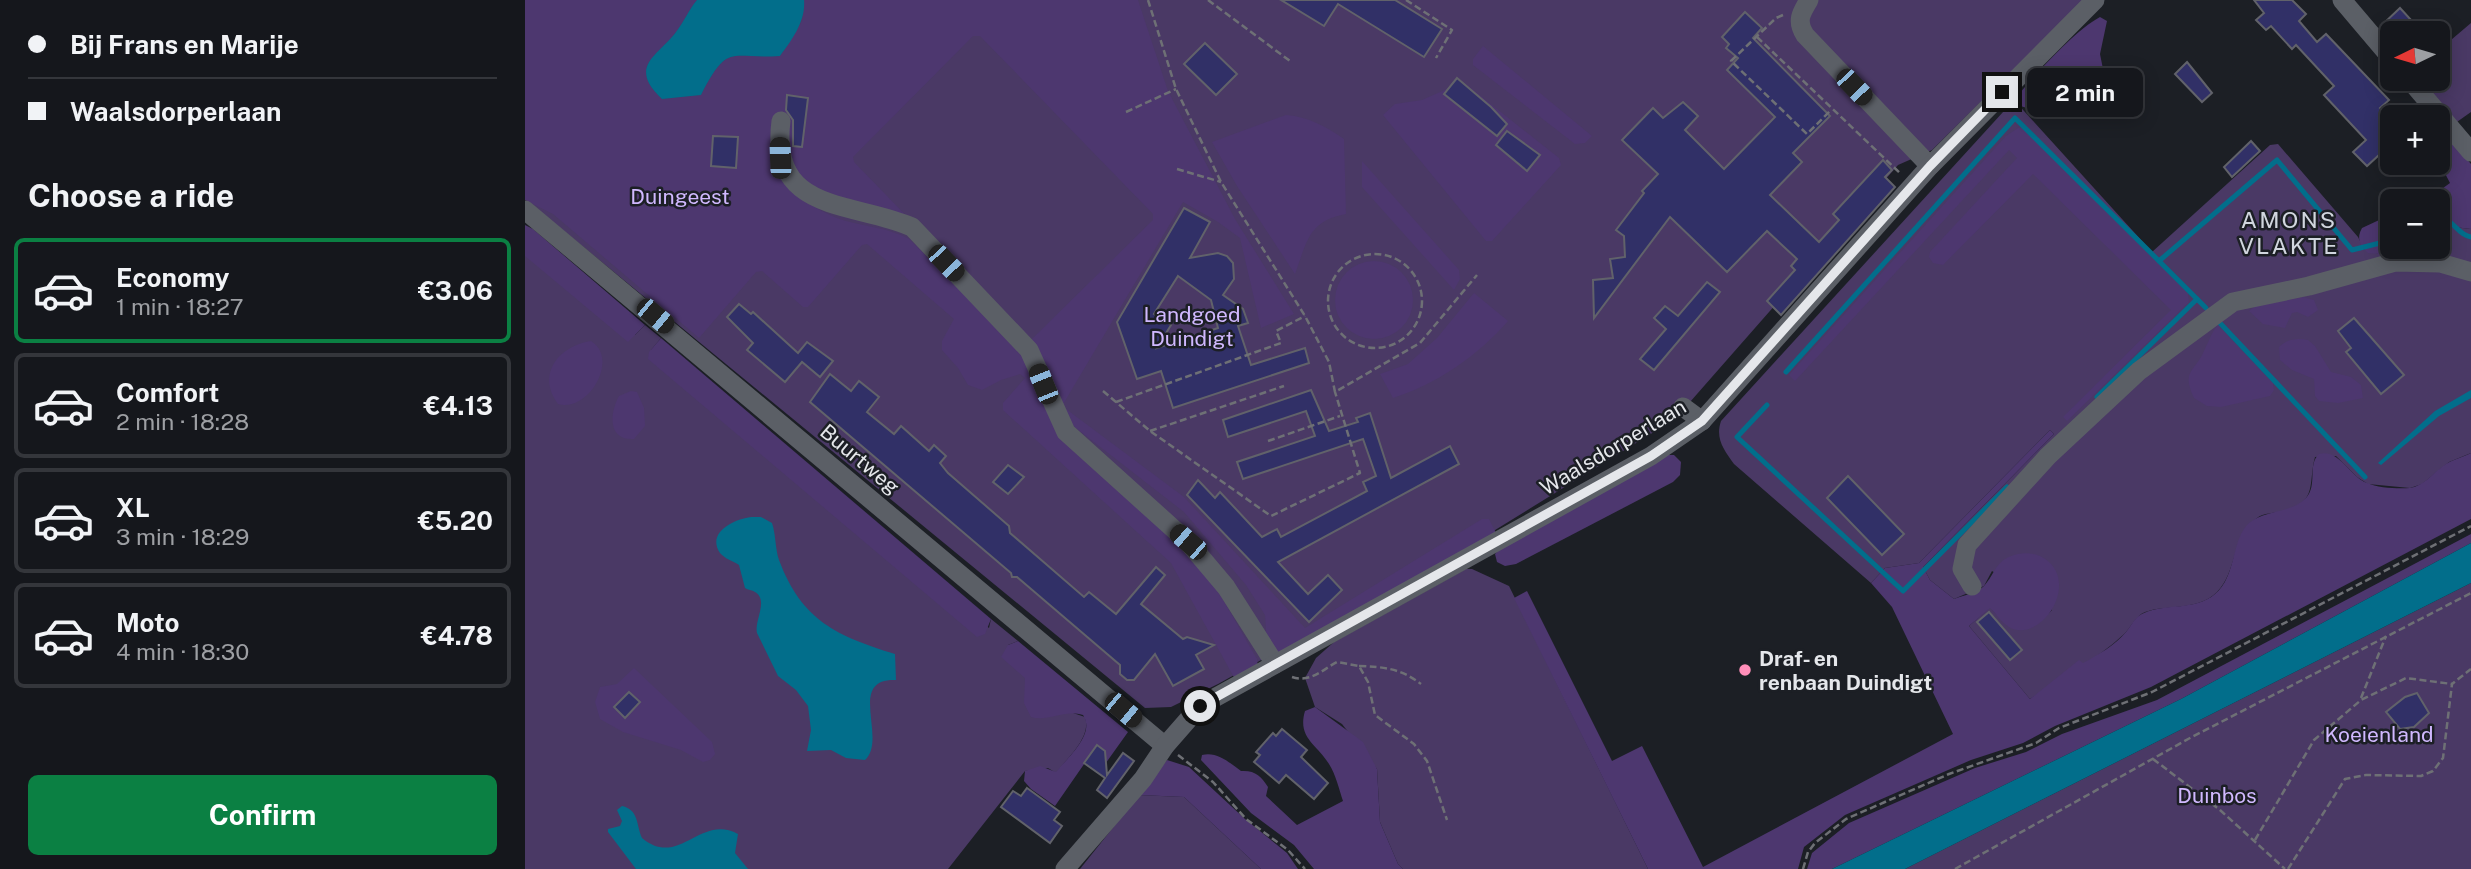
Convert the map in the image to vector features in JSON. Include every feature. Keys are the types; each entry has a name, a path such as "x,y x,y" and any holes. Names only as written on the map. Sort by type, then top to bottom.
{"street":[{"name":"Waalsdorperlaan","path":"1065,869 1143,779 1165,746 1200,706 1651,456 1702,421 1930,166 2095,0"},
{"path":"2341,0 2380,46"},
{"path":"1804,8 1800,27 1805,35 1930,166"},
{"path":"2419,91 2471,152"},
{"path":"781,121 780,158 791,177 821,201 854,211 889,217 912,227 1028,350 1066,432 1188,542 1226,587 1277,663"},
{"name":"Buurtweg","path":"525,209 1165,746"},
{"path":"1972,586 1962,569 1968,545 2047,456 2139,371 2233,302 2309,286 2358,270 2395,262 2440,263 2471,272"},
{"path":"1683,407 1702,421"}],"path":[{"path":"1103,391 1150,431 1271,516 1360,474 1341,416 1329,362 1305,316 1221,182 1176,89 1148,0"},
{"path":"1208,0 1290,61"},
{"path":"1406,0 1452,30 1436,58"},
{"path":"1804,8 1776,18 1731,61 1807,134 1831,110"},
{"path":"1756,37 1913,185"},
{"path":"1126,112 1176,89"},
{"path":"1177,169 1221,182"},
{"path":"1375,253 1395,258 1411,270 1420,287 1422,307 1416,326 1402,340 1384,348 1364,348 1346,340 1333,325 1327,306 1329,286 1339,269 1356,257 1375,253"},
{"path":"1335,392 1420,343 1477,275"},
{"path":"1116,401 1281,343 1276,331 1305,316"},
{"path":"1150,431 1284,386"},
{"path":"1268,442 1341,416"},
{"path":"1803,869 1808,852 1815,843 1846,819 1958,771 2036,743 2059,728 2152,692 2471,526"},
{"path":"1955,869 2153,759 2471,593"},
{"path":"2361,700 2386,636"},
{"path":"1277,663 1295,679 1314,676 1337,662 1387,667 1405,672 1421,684"},
{"path":"1359,666 1368,682 1375,715 1414,744 1427,761 1447,820"},
{"path":"2153,759 2255,840 2286,869 2345,779 2366,775 2421,776 2433,771 2443,758 2452,684 2471,669"},
{"path":"2255,840 2314,740 2361,700 2406,678 2452,684"},
{"path":"1194,766 1213,782 1246,819 1288,850 1305,869"}],"green space":[{"name":"Landgoed Duindigt","path":"525,0 2084,0 1932,150 1898,165 1690,402 1662,427 1487,535 1218,684 1171,707 1145,708 525,199"},
{"name":"Duingeest","path":"525,0 697,0 676,32 654,55 646,70 652,88 662,99 701,95 718,67 732,57 780,56 802,21 804,0 1138,0 1168,91 1235,219 1294,314 1261,328 1240,238 1183,202 1062,406 1184,497 1305,628 1482,519 1489,519 1496,533 1283,654 1274,653 1267,646 1265,615 1246,585 1184,512 1072,425 1058,405 1046,370 1031,340 1153,220 1153,214 980,36 973,36 853,157 854,162 919,229 901,220 846,206 813,192 798,179 786,161 772,168 805,201 825,212 846,221 886,230 909,239 1023,352 1046,407 1071,445 1193,558 1218,591 1257,659 1258,668 1236,681 1171,563 1003,410 1003,403 1025,378 1020,374 982,390 968,385 958,368 942,350 942,341 954,319 867,244 862,245 808,307 803,307 762,271 756,272 699,338 553,214 525,200"},
{"path":"2100,17 2107,21 2100,54 2106,84 2101,94 2085,108 2065,113 2023,107 2016,103 2014,100 2054,55"},
{"path":"2471,23 2471,112 2454,124 2450,120 2450,105 2437,105 2425,91 2450,91 2450,41"},
{"path":"1483,46 1592,136 1585,143 1575,144 1473,65 1473,59"},
{"path":"1463,82 1559,158 1561,165 1492,241 1486,241 1383,115 1395,104 1422,100"},
{"path":"2014,100 2152,252 2270,145 2278,144 2358,237 2364,249 2380,254 2380,259 2450,259 2450,228 2471,229 2471,453 2449,462 2422,484 2410,488 2368,484 2336,456 2315,457 2307,497 2294,507 2262,515 2249,525 2228,574 2217,592 2192,605 2145,612 2101,653 2030,699 1969,626 1990,607 2006,623 2020,629 2034,625 2052,610 1992,571 1984,586 1954,599 1930,580 1923,567 2054,434 2050,430 1919,563 1885,568 1871,583 1734,464 1724,449 1719,427 1721,421","holes":["1990,612 2022,649 2010,660 1978,623"]},
{"path":"1286,115 1317,123 1344,139 1346,214 1333,217 1316,228 1306,243 1295,274 1237,186 1212,142"},
{"path":"2022,128 2043,148 2188,293 2189,302 2067,421 2063,417 2171,310 2033,174 1943,265 1933,263 1929,257 1930,252 2017,158 2009,150 1795,381 1789,375 2006,136"},
{"path":"2450,140 2471,164 2471,229 2450,228 2450,189 2442,189 2450,183 2446,175 2450,175"},
{"path":"1362,161 1459,270 1460,279 1454,290 1362,187"},
{"path":"2380,220 2380,254 2368,253 2363,248 2359,235 2362,228"},
{"path":"525,225 645,325 628,342 525,256"},
{"path":"525,238 635,335 645,325 661,338 651,350 989,628 991,619 1018,641 1008,645 1070,712 1085,717 1082,740 1056,773 1048,768 1025,771 948,869 525,869"},
{"path":"1374,261 1389,264 1406,278 1413,300 1410,315 1396,332 1374,339 1359,336 1342,322 1335,300 1338,285 1352,268"},
{"path":"1474,293 1508,321 1470,357 1425,385 1393,398 1380,374 1408,364 1437,338"},
{"path":"2303,297 2314,300 2318,310 2308,317 2297,312 2292,313 2285,328 2263,324 2249,311 2256,306"},
{"path":"2218,325 2273,383 2274,390 2270,396 2221,407 2207,406 2194,398 2189,376"},
{"path":"661,338 991,619 985,634 977,637 648,359 649,352"},
{"path":"2292,340 2308,340 2315,346 2331,372 2351,377 2361,385 2363,398 2338,403 2319,401 2315,396 2314,379 2292,370 2280,360 2279,347 2282,344"},
{"path":"591,341 599,349 602,360 597,383 580,400 569,405 558,404 549,383 554,364 560,355 569,349"},
{"path":"631,391 637,392 644,408 645,426 634,439 619,436 612,418 619,396"},
{"path":"2050,430 2054,434 1923,567 1930,580 1954,599 1981,588 2000,563 2010,556 2031,554 2049,562 2057,573 2059,586 2057,599 2042,621 2032,628 2020,630 2006,625 1990,608 1969,626 2030,699 2079,660 2083,663 2112,645 2141,614 2199,603 2215,594 2227,578 2239,538 2249,523 2263,515 2293,507 2310,493 2315,459 2319,454 2332,455 2367,483 2383,487 2410,488 2420,485 2446,464 2471,453 2471,519 2151,687 2055,726 2023,743 1971,760 1845,815 1804,847 1798,869 1648,869 1514,598 1527,591 1612,761 1642,746 1703,867 1953,734 1892,607 1871,583 1885,568 1919,563"},
{"path":"1666,455 1674,455 1681,462 1680,475 1673,482 1516,564 1505,566 1497,562 1495,554 1501,547"},
{"path":"2471,534 2471,543 2181,699 1832,869 1807,869 1812,853 1849,823 1975,768 2026,752 2062,734 2157,700"},
{"path":"1466,569 1472,569 1509,586 1648,869 1403,869 1398,864 1380,822 1377,769 1342,724 1315,707 1305,678 1316,658 1334,642"},
{"path":"2471,583 2471,869 1905,869"},
{"path":"1018,641 1128,732 1103,767 1089,757 1055,806 1024,781 1025,771 1040,766 1056,772 1079,745 1086,730 1086,722 1083,715 1076,714 1031,717 1024,703 1025,678 1001,657 1008,645"},
{"path":"634,668 712,742 715,754 710,760 703,762 681,750 623,732 600,719 595,702 600,687 617,684"},
{"path":"1315,707 1363,742 1377,769 1380,822 1398,864 1403,869 1314,869 1294,845 1251,813 1201,760 1202,755 1213,755 1223,758 1241,771 1257,774 1268,787 1266,796 1297,825 1343,801 1331,768 1304,728 1305,711"},
{"path":"1167,760 1189,767 1245,819 1287,853 1298,869 1261,869 1184,797 1139,795"},
{"path":"1139,795 1184,797 1261,869 1080,869"}],"water":[{"path":"697,0 804,0 804,8 797,30 780,56 732,57 718,67 701,95 662,99 652,88 646,70 654,55 676,32"},
{"path":"2471,390 2471,398 2439,416 2381,465 2378,463 2435,411"},
{"path":"751,517 761,517 772,523 779,560 788,581 811,612 839,632 895,654 896,680 881,682 873,689 870,699 873,738 871,750 865,760 846,758 831,750 807,751 811,730 808,706 796,690 778,676 757,633 761,605 759,596 745,588 739,565 722,555 717,546 719,533 724,528"},
{"path":"2471,543 2471,583 1905,869 1832,869 2181,699"},
{"path":"622,806 634,814 642,838 655,846 679,845 712,830 724,829 738,834 735,853 748,869 636,869 608,832 608,829 620,826 622,821 617,810"}],"building":[{"path":"1281,0 1395,0 1442,29 1424,57 1338,4 1324,26"},
{"path":"2254,0 2292,0 2306,14 2299,21 2317,42 2326,34 2389,100 2380,105 2380,154 2367,166 2353,152 2366,140 2324,95 2334,86 2296,45 2292,49 2271,26 2266,30 2256,20 2264,13"},
{"path":"2400,8 2412,21 2386,21"},
{"path":"1745,12 1762,28 1753,38 1830,116 1793,153 1802,162 1770,195 1819,242 1839,220 1833,214 1883,160 1892,170 1885,177 1895,187 1781,315 1767,301 1795,270 1791,266 1797,259 1767,231 1727,272 1670,217 1594,318 1593,280 1613,278 1610,259 1625,257 1624,236 1616,230 1644,193 1642,191 1658,174 1622,140 1653,108 1663,118 1683,102 1698,116 1685,130 1724,169 1775,117 1727,70 1738,58 1726,48 1729,44 1722,37"},
{"path":"1205,43 1237,74 1216,95 1184,64"},
{"path":"2187,62 2212,93 2202,102 2175,74"},
{"path":"1457,78 1507,124 1497,136 1444,94"},
{"path":"787,95 808,98 802,147 793,146 793,120 786,110"},
{"path":"1507,131 1540,155 1527,171 1496,145"},
{"path":"713,136 738,137 736,168 711,166"},
{"path":"2251,141 2260,151 2232,177 2224,167"},
{"path":"1184,208 1210,222 1190,258 1218,253 1227,256 1233,263 1234,279 1223,295 1243,309 1248,323 1238,326 1251,365 1305,348 1309,363 1173,408 1161,371 1137,379 1117,322","holes":["1178,276 1211,300 1218,328 1157,348 1171,325 1154,314"]},
{"path":"1707,282 1720,292 1654,370 1640,359 1666,329 1654,318 1665,306 1678,316"},
{"path":"739,304 751,314 753,312 798,353 807,342 833,361 820,377 802,362 785,382 747,350 753,343 727,317"},
{"path":"2354,318 2404,375 2381,394 2346,352 2351,348 2338,331"},
{"path":"830,374 851,391 859,381 879,397 867,412 894,434 901,426 929,451 934,445 946,456 940,463 948,473 1009,526 1010,533 1084,597 1089,592 1116,614 1156,567 1165,575 1141,604 1183,639 1187,637 1214,645 1196,655 1204,669 1173,686 1155,654 1134,680 1127,680 1120,674 1120,665 1017,577 1012,577 1011,573 810,402"},
{"path":"1311,390 1329,431 1358,422 1356,418 1370,413 1391,478 1450,446 1459,464 1278,562 1308,594 1328,575 1342,590 1309,622 1187,495 1198,480 1215,498 1220,492 1262,537 1277,529 1281,537 1367,491 1363,482 1376,476 1363,439 1243,479 1237,462 1315,436 1306,411 1228,437 1223,420"},
{"path":"1008,465 1024,477 1008,494 993,482"},
{"path":"1848,476 1904,534 1882,555 1827,498"},
{"path":"1989,612 2022,650 2010,660 1977,622"},
{"path":"629,692 640,702 625,718 614,707"},
{"path":"2417,693 2429,713 2414,727 2400,729 2386,712 2405,697"},
{"path":"1282,729 1307,750 1301,757 1328,783 1314,799 1286,775 1279,783 1254,762 1260,755 1256,752 1273,733 1276,736"},
{"path":"1097,745 1105,751 1107,775 1123,753 1134,761 1107,798 1097,790 1105,778 1084,763"},
{"path":"1027,788 1060,812 1054,820 1062,826 1050,843 1001,807 1013,791 1021,796"}],"waterway":[{"path":"1786,372 2015,118 2159,261"},
{"path":"2097,397 2197,299 2159,261 2277,160 2352,250 2380,243"},
{"path":"2450,223 2471,237"},
{"path":"2197,299 2206,308"},
{"path":"2219,322 2365,477"},
{"path":"1767,405 1737,437 1903,591 2007,487"}],"place":[{"name":"Draf- en renbaan Duindigt","path":"1745,670"}],"district":[{"name":"AMONS VLAKTE","path":"2289,232"}],"route":[{"path":"1200,706 1651,456 1702,421 1930,166 2002,92"}],"park label":[{"name":"Koeienland","path":"2379,734"},
{"name":"Duinbos","path":"2217,795"}]}
